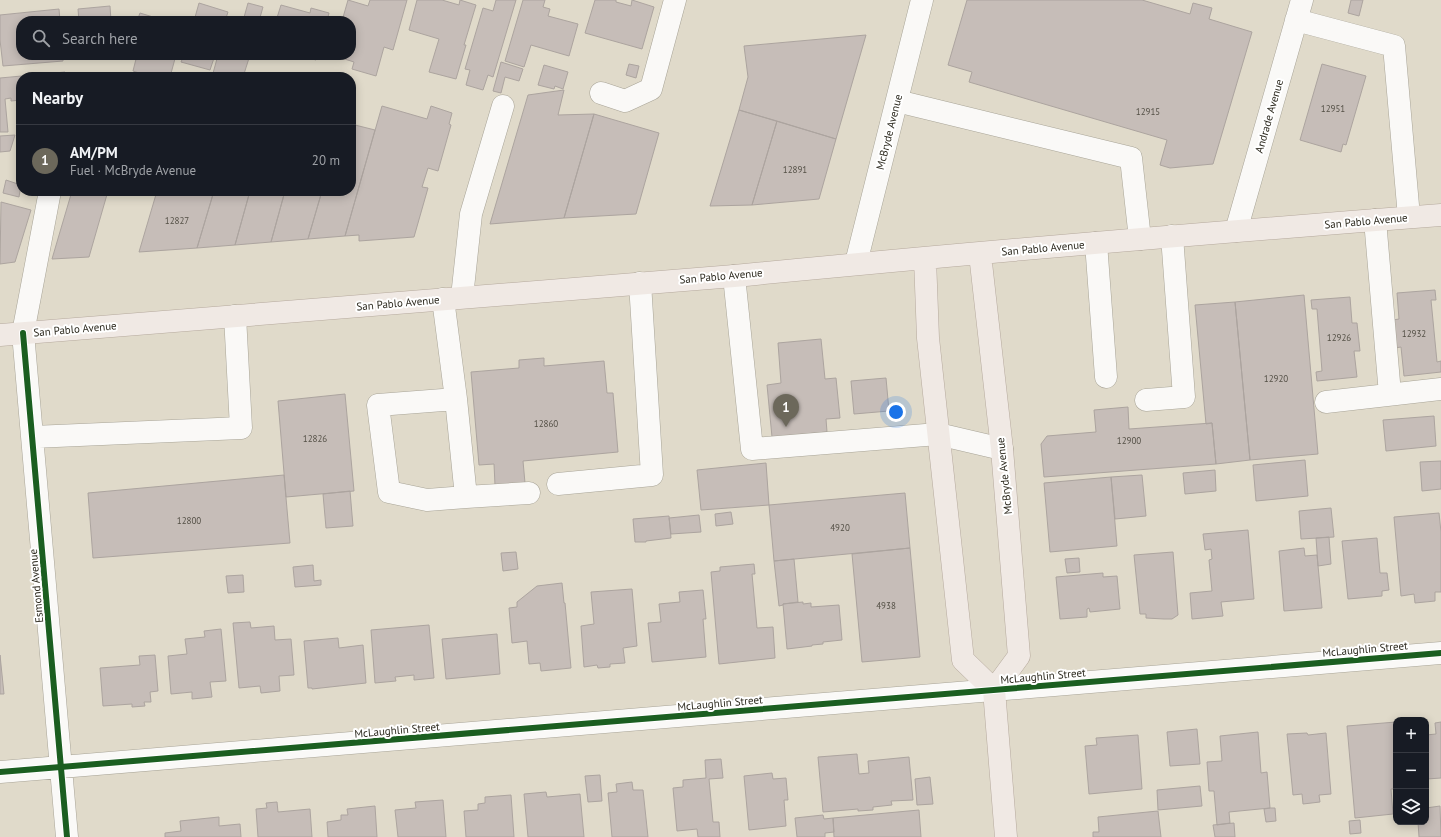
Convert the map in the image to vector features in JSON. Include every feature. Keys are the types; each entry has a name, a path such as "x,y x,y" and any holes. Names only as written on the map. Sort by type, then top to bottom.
{"main road":[{"name":"San Pablo Avenue","path":"0,335 734,276 856,263 925,259 1172,236 1441,215"},
{"name":"McBryde Avenue","path":"980,254 1002,449 1020,656 994,690"},
{"path":"925,259 928,338 963,660 994,690 1006,837"}],"street":[{"path":"601,93 625,101 651,89 675,0"},
{"name":"McBryde Avenue","path":"856,263 922,0"},
{"path":"1299,10 1394,46 1409,217"},
{"name":"Andrade Avenue","path":"1236,231 1299,10"},
{"path":"897,101 1131,158 1140,239"},
{"path":"466,497 456,399 452,298 471,214 503,106"},
{"name":"Esmond Avenue","path":"49,196 23,333 67,837"},
{"path":"1375,220 1390,394"},
{"path":"1146,400 1184,397 1172,236"},
{"path":"1096,243 1106,376"},
{"path":"734,276 752,449 938,434 1002,449"},
{"path":"558,484 652,475 640,283"},
{"path":"33,437 241,428 235,316"},
{"path":"1326,402 1441,389"},
{"path":"456,399 378,405 389,492 427,500 529,493"},
{"name":"McLaughlin Street","path":"0,772 1441,653"}],"building":[{"path":"348,0 368,6 370,0 407,0 393,50 384,47 376,76 352,69 354,62 348,60 356,60 356,16 343,16"},
{"path":"417,0 442,0 459,5 460,0 476,5 456,79 429,72 439,39 409,30"},
{"path":"496,0 516,0 493,77 488,75 483,90 466,85 470,70 465,69 483,8 493,11"},
{"path":"523,0 545,0 543,7 550,9 548,16 578,24 569,56 531,45 524,67 505,61"},
{"path":"595,0 616,0 616,2 631,6 632,0 654,7 642,49 585,33"},
{"path":"967,0 1142,0 1190,14 1193,3 1212,8 1209,19 1252,32 1213,164 1170,168 1160,165 1167,140 969,82 972,72 948,65"},
{"path":"1351,0 1363,0 1359,16 1348,13"},
{"path":"199,3 228,12 227,16 195,16"},
{"path":"248,3 263,7 260,16 244,16"},
{"path":"281,5 310,13 311,8 329,13 328,16 278,16"},
{"path":"110,6 111,16 79,16 78,9"},
{"path":"59,9 60,16 16,16 16,60 63,61 3,66 0,40 0,15"},
{"path":"140,13 150,16 139,16"},
{"path":"866,35 836,139 739,110 748,77 744,46"},
{"path":"136,60 175,60 171,72 133,71"},
{"path":"182,60 213,60 210,70 181,62"},
{"path":"217,60 248,60 245,72 213,72"},
{"path":"501,62 523,69 519,81 505,77 501,93 493,91"},
{"path":"629,64 639,66 636,78 626,75"},
{"path":"1322,64 1366,76 1346,145 1343,144 1341,152 1300,140"},
{"path":"544,65 568,72 563,89 555,86 554,89 538,85"},
{"path":"16,77 16,100 11,101 11,98 5,99 8,132 0,132 0,78"},
{"path":"564,90 558,115 594,114 564,218 490,224 528,95"},
{"path":"382,106 427,119 431,106 452,113 449,124 451,125 438,171 428,168 422,187 428,188 414,237 359,241 359,235 345,236"},
{"path":"739,110 777,121 752,205 710,206"},
{"path":"594,114 659,133 636,214 564,218"},
{"path":"777,121 836,139 819,199 752,205"},
{"path":"356,125 375,130 345,236 308,239 321,196 356,196"},
{"path":"15,135 10,151 0,152 0,136"},
{"path":"6,180 16,183 16,196 19,197 3,193"},
{"path":"71,196 107,196 89,257 52,259"},
{"path":"156,196 213,196 197,248 139,252"},
{"path":"213,196 249,196 235,245 197,248"},
{"path":"249,196 284,196 271,242 235,245"},
{"path":"284,196 321,196 308,239 271,242"},
{"path":"1,202 31,210 15,262 0,264"},
{"path":"1435,290 1436,300 1431,300 1437,362 1441,361 1441,372 1404,376 1401,347 1395,348 1393,320 1399,319 1397,293"},
{"path":"1304,295 1318,454 1250,460 1235,302"},
{"path":"1350,297 1352,323 1357,323 1360,351 1354,351 1357,377 1317,381 1316,372 1322,371 1317,309 1312,309 1311,300"},
{"path":"1235,302 1250,460 1216,464 1212,423 1206,424 1195,305"},
{"path":"821,339 825,379 836,378 840,418 826,419 827,432 772,437 767,385 781,383 778,343"},
{"path":"544,358 544,366 604,361 607,393 613,393 618,452 523,461 525,483 495,485 494,464 479,465 471,372 519,368 519,360"},
{"path":"886,378 889,411 854,414 851,381"},
{"path":"345,394 354,491 286,497 278,401"},
{"path":"1128,407 1129,429 1212,423 1216,464 1044,477 1041,444 1047,436 1096,432 1094,410"},
{"path":"1434,416 1436,446 1386,451 1383,420"},
{"path":"1305,460 1308,496 1256,501 1253,465"},
{"path":"1441,461 1441,489 1422,491 1420,462"},
{"path":"766,463 769,505 701,510 697,470"},
{"path":"1215,470 1216,491 1185,494 1183,473"},
{"path":"284,475 290,543 93,558 88,493"},
{"path":"1142,475 1146,516 1115,519 1111,477"},
{"path":"1111,477 1117,546 1050,552 1044,483"},
{"path":"350,491 353,526 326,528 323,494"},
{"path":"905,493 910,548 774,561 769,505"},
{"path":"1331,508 1334,537 1301,539 1299,511"},
{"path":"731,512 733,524 716,526 715,514"},
{"path":"1439,513 1441,532 1441,592 1435,592 1435,601 1415,603 1414,594 1401,596 1394,517"},
{"path":"699,515 701,532 671,534 669,518"},
{"path":"669,516 671,538 646,542 635,542 633,519"},
{"path":"1248,530 1254,599 1221,602 1223,616 1192,619 1190,593 1212,591 1209,560 1212,559 1211,549 1205,550 1203,534"},
{"path":"1329,537 1331,564 1318,566 1316,538"},
{"path":"1377,538 1380,573 1387,573 1389,590 1382,591 1382,596 1348,599 1342,541"},
{"path":"910,548 920,657 862,662 852,554"},
{"path":"1304,548 1305,556 1317,555 1322,608 1284,611 1279,551"},
{"path":"516,552 518,569 503,571 501,553"},
{"path":"1173,552 1178,615 1172,619 1146,618 1146,614 1140,614 1134,555"},
{"path":"1079,558 1080,572 1067,573 1065,559"},
{"path":"794,559 798,602 779,606 774,561"},
{"path":"754,564 755,574 752,574 757,628 773,627 775,658 719,664 711,572 720,571 720,567"},
{"path":"313,565 314,581 321,580 321,585 295,587 293,567"},
{"path":"1103,573 1103,577 1117,576 1120,609 1090,612 1089,608 1087,609 1087,617 1060,619 1056,577"},
{"path":"243,575 244,592 228,593 226,576"},
{"path":"562,583 571,668 541,671 540,663 529,664 527,641 512,643 509,608 517,607 517,602 537,586"},
{"path":"632,589 637,646 623,648 625,663 610,664 610,667 598,668 597,665 584,667 581,626 594,624 591,592"},
{"path":"703,590 706,619 703,619 706,657 652,662 648,623 661,622 659,604 680,602 679,592"},
{"path":"803,602 803,604 811,603 811,607 839,605 842,640 787,649 783,604"},
{"path":"250,622 251,628 274,626 275,640 291,639 294,675 279,676 280,691 261,693 260,686 239,688 233,623"},
{"path":"429,625 434,678 414,680 414,675 395,677 396,681 375,683 371,630"},
{"path":"221,629 226,681 210,682 212,697 192,699 192,692 171,694 168,656 187,654 185,639 205,637 204,631"},
{"path":"497,634 500,674 446,679 442,639"},
{"path":"338,638 339,648 363,645 366,683 312,689 308,688 304,641"},
{"path":"0,655 4,694 0,694"},
{"path":"155,655 158,691 150,692 151,702 144,702 145,706 132,707 132,704 103,706 100,668 140,665 139,656"},
{"path":"1393,722 1393,789 1391,789 1393,814 1355,818 1347,726"},
{"path":"1441,722 1441,778 1429,779 1429,735 1436,734 1435,723"},
{"path":"1197,729 1200,764 1170,766 1167,732"},
{"path":"1258,732 1261,773 1267,772 1270,808 1229,812 1230,823 1217,825 1214,791 1209,791 1207,762 1222,761 1220,736"},
{"path":"1307,733 1308,735 1326,733 1331,794 1319,795 1320,802 1303,804 1302,794 1293,795 1287,734"},
{"path":"1138,735 1142,789 1089,794 1085,746 1097,745 1096,738"},
{"path":"857,754 859,774 869,773 868,761 909,757 913,800 891,801 892,805 873,807 873,810 858,811 858,809 823,812 818,757"},
{"path":"721,759 723,778 709,779 713,822 719,822 720,837 698,837 697,829 677,831 673,788 683,787 683,780 706,778 705,760"},
{"path":"772,773 773,779 786,778 788,800 784,800 786,826 749,830 744,776"},
{"path":"600,775 602,801 588,802 585,776"},
{"path":"930,777 933,804 917,805 915,779"},
{"path":"632,782 633,790 643,790 648,837 612,837 608,793 617,792 616,784"},
{"path":"1200,786 1202,806 1158,810 1157,790"},
{"path":"546,792 547,797 580,794 584,837 528,837 524,794"},
{"path":"511,795 514,837 466,837 464,811 478,810 478,804 485,803 485,797"},
{"path":"443,800 446,837 398,837 395,810 416,808 415,802"},
{"path":"277,802 278,812 310,809 312,837 258,837 256,809 267,808 266,803"},
{"path":"375,806 377,837 328,837 327,822 341,820 341,815 348,815 347,809"},
{"path":"1440,806 1441,837 1419,837 1418,825 1429,825 1429,808"},
{"path":"1275,808 1276,821 1266,822 1264,809"},
{"path":"919,810 921,837 834,837 833,818"},
{"path":"1158,811 1161,837 1093,837 1093,832 1099,832 1098,817"},
{"path":"823,815 824,819 833,818 834,832 825,833 825,837 797,837 795,818"},
{"path":"219,817 219,826 240,824 241,837 165,837 165,833 181,831 180,821"},
{"path":"1360,820 1361,833 1350,834 1349,821"},
{"path":"1234,823 1235,837 1215,837 1213,825"}],"cycle path":[{"path":"23,333 67,837"},
{"path":"0,772 1441,653"}],"place":[{"name":"AM/PM","path":"786,427"}]}
